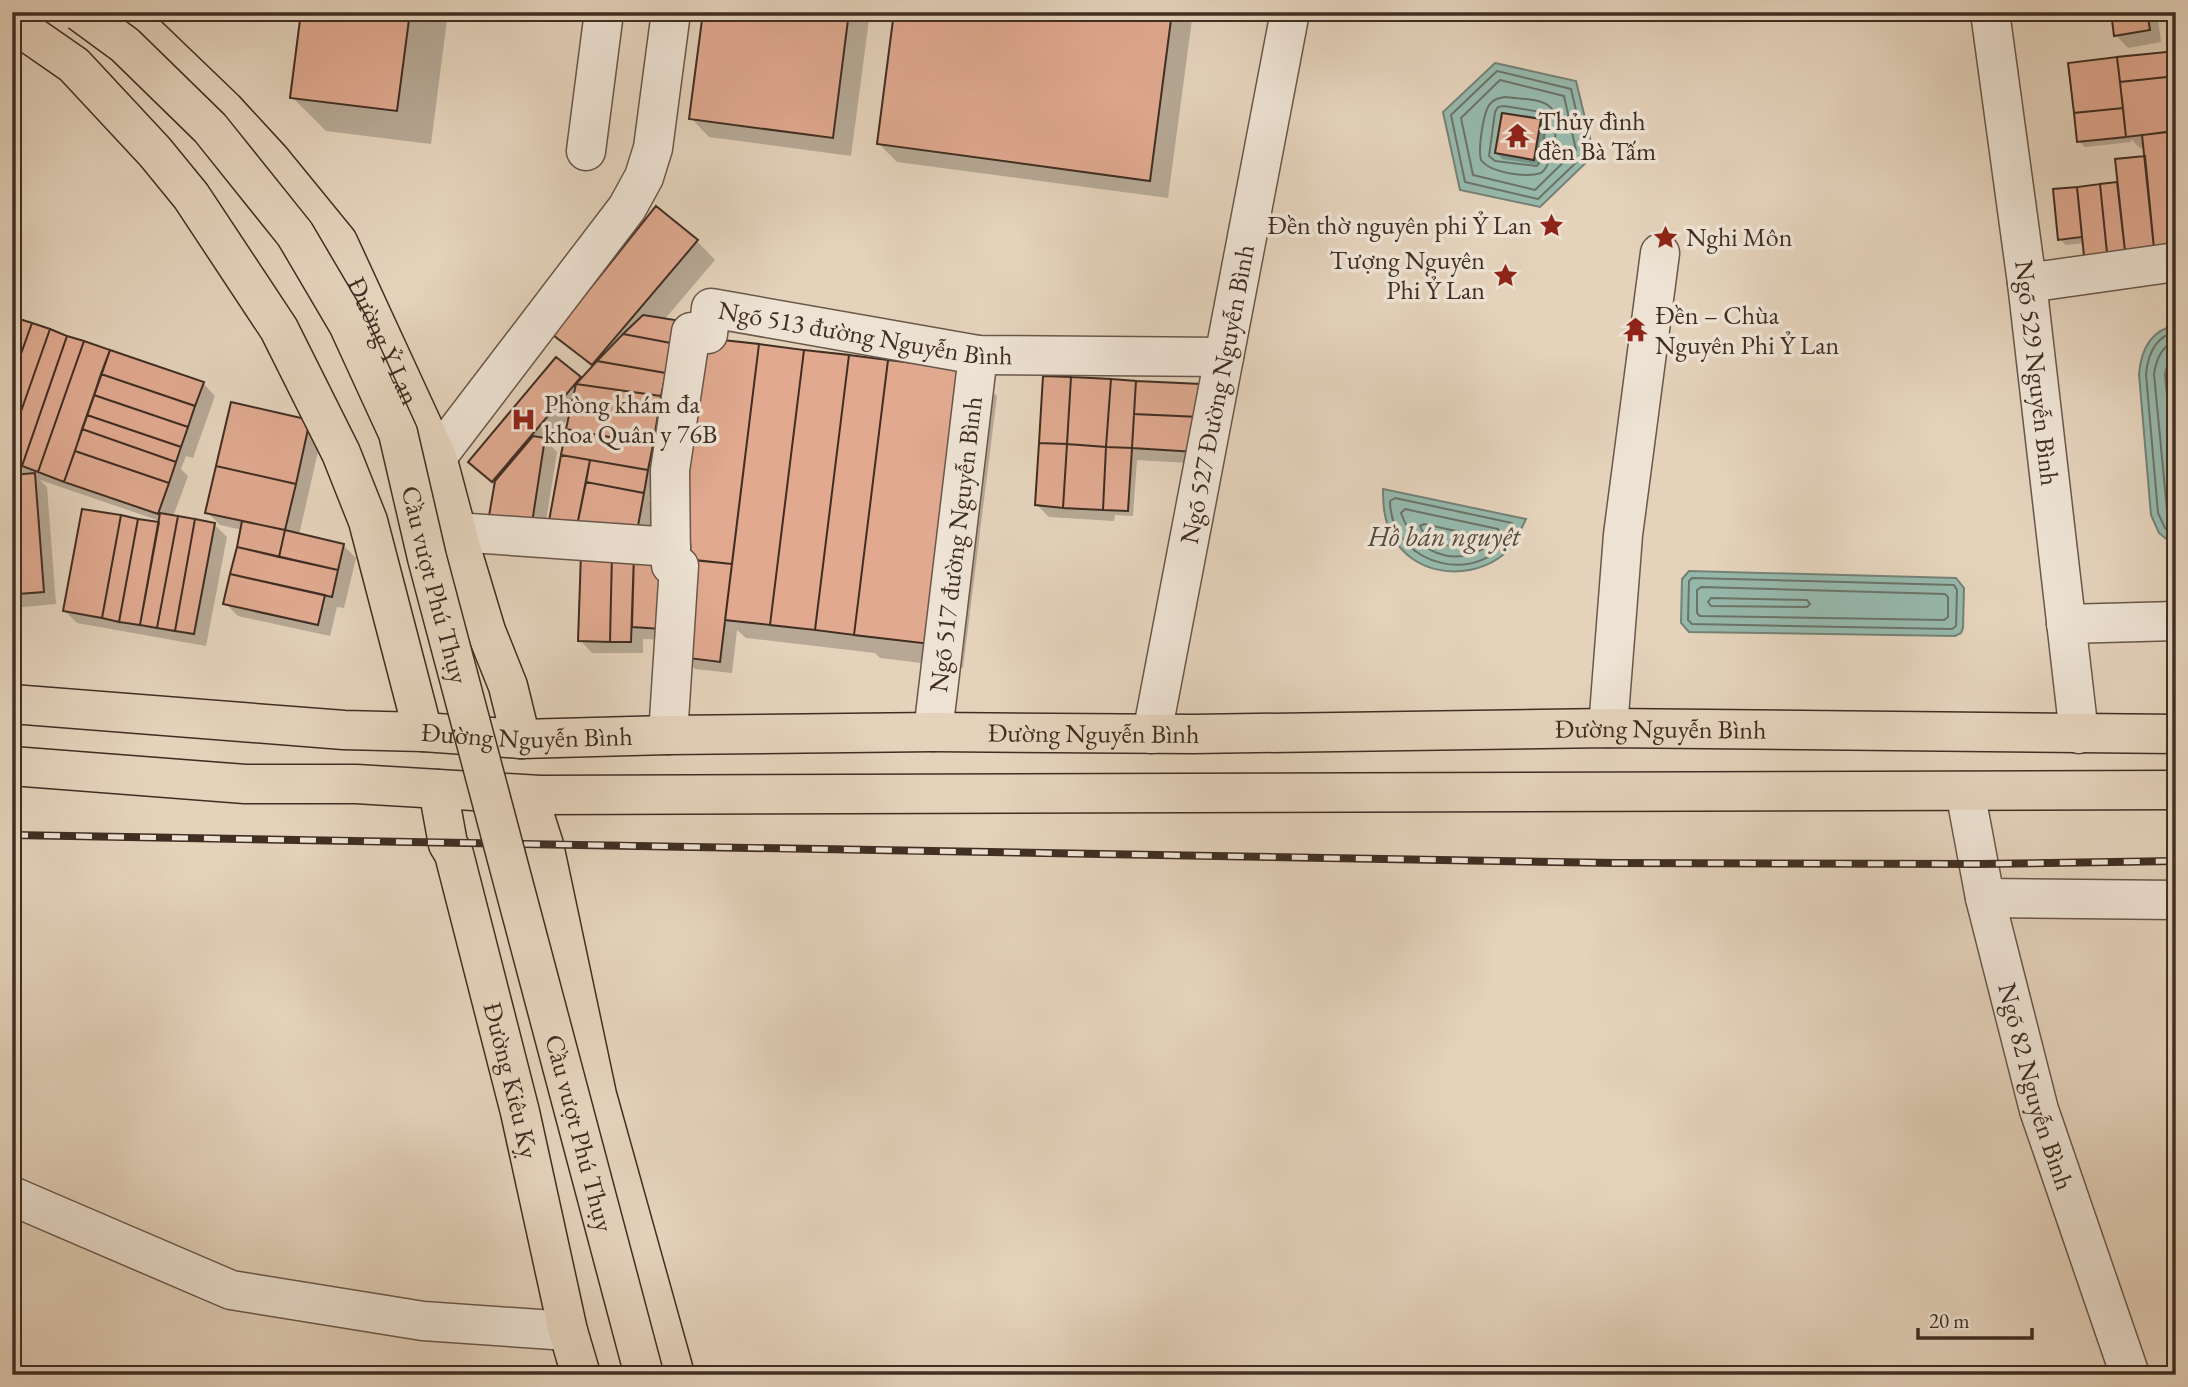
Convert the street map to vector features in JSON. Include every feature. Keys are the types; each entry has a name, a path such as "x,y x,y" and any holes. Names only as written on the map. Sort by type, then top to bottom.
{"main road":[{"name":"Cầu vượt Phú Thụy","path":"80,12 125,45 210,128 295,234 348,324 398,433 430,572 644,1375"},
{"name":"Đường Ỷ Lan","path":"123,12 225,110 271,160 338,242 437,457 456,532 486,631 508,686 522,739"},
{"path":"12,22 74,65 155,152 191,196 279,329 341,453 368,521 423,732"},
{"name":"Đường Nguyễn Bình","path":"12,704 344,730 522,739 933,732 1152,734 1608,728 2176,734"},
{"path":"12,766 245,784 356,784 528,795 2176,790"},
{"name":"Đường Kiêu Kỵ","path":"438,789 448,844 454,854 520,1112 568,1331 581,1375"},
{"path":"528,795 544,845 597,1095 675,1375"}],"street":[{"path":"586,150 604,12"},
{"path":"437,457 627,208 645,177 653,149 671,12"},
{"name":"Ngõ 527 Đường Nguyễn Bình","path":"1152,734 1290,12"},
{"name":"Ngõ 529 Nguyễn Bình","path":"1990,12 2080,734"},
{"path":"1608,728 1617,590 1660,253"},
{"path":"2026,284 2176,262"},
{"name":"Ngõ 513 đường Nguyễn Bình","path":"668,735 678,566 671,565 670,470 691,332 708,334 711,308 978,355 1224,357"},
{"name":"Ngõ 517 đường Nguyễn Bình","path":"933,732 978,355"},
{"path":"456,532 671,547"},
{"path":"2066,624 2176,621"},
{"name":"Ngõ 82 Nguyễn Bình","path":"1965,791 1984,898 2039,1110 2130,1375"},
{"path":"1984,898 2176,900"},
{"path":"12,1196 231,1290 424,1321 568,1331"}],"water":[{"path":"1495,63 1576,81 1594,155 1540,207 1460,190 1443,112","holes":["1502,113 1541,119 1534,160 1495,153"]},
{"path":"2176,325 2176,547 2159,533 2151,515 2139,374 2142,357 2149,342 2160,331"},
{"name":"Hồ bán nguyệt","path":"1383,489 1526,519 1512,545 1499,558 1471,570 1440,570 1412,559 1401,548 1387,524"},
{"path":"1689,571 1956,578 1964,588 1963,628 1961,633 1955,636 1689,632 1681,623 1682,579"}],"building":[{"path":"301,12 410,12 397,111 290,98"},
{"path":"703,12 849,12 833,138 689,119"},
{"path":"894,12 1172,12 1150,181 877,144"},
{"path":"2111,12 2147,12 2150,30 2114,36"},
{"path":"2176,51 2176,76 2120,82 2117,57"},
{"path":"2117,57 2123,108 2074,113 2068,63"},
{"path":"2176,76 2176,131 2126,137 2120,82"},
{"path":"2123,108 2126,137 2077,142 2074,113"},
{"name":"Thủy đình đền Bà Tấm","path":"1502,113 1541,119 1534,160 1495,153"},
{"path":"2174,131 2176,245 2154,248 2142,135"},
{"path":"2145,156 2154,248 2125,251 2115,159"},
{"path":"2117,182 2125,251 2107,253 2100,184"},
{"path":"2100,184 2107,253 2084,256 2077,187"},
{"path":"2077,187 2082,237 2058,240 2053,189"},
{"path":"656,206 698,240 592,365 553,335"},
{"path":"643,315 675,320 671,343 623,334"},
{"path":"13,317 32,323 12,379 12,321"},
{"path":"32,323 50,329 12,437 12,379"},
{"path":"50,329 67,336 22,466 12,463 12,437"},
{"path":"623,334 671,343 666,373 597,361"},
{"path":"67,336 84,341 38,472 22,466"},
{"path":"704,338 759,344 732,564 677,558"},
{"path":"84,341 110,350 64,482 38,472"},
{"path":"759,344 804,350 770,625 725,620"},
{"path":"110,350 204,382 195,406 101,374"},
{"path":"804,350 849,355 815,630 770,625"},
{"path":"849,355 888,360 854,635 815,630"},
{"name":"Phòng khám đa khoa Quân y 76B","path":"556,357 581,377 492,482 468,462"},
{"path":"888,360 973,370 939,645 854,635"},
{"path":"597,361 666,373 661,396 576,384"},
{"path":"101,374 195,406 188,427 94,395"},
{"path":"1043,376 1071,377 1067,444 1039,443"},
{"path":"1071,377 1111,379 1106,447 1067,444"},
{"path":"1111,379 1136,381 1132,448 1106,447"},
{"path":"1136,381 1201,384 1199,417 1134,414"},
{"path":"576,384 661,396 653,445 566,429"},
{"path":"94,395 188,427 181,447 87,415"},
{"path":"231,402 310,420 296,484 216,466"},
{"path":"1134,414 1199,417 1196,452 1132,448"},
{"path":"87,415 181,447 176,462 82,429"},
{"path":"82,429 176,462 169,483 75,451"},
{"path":"566,429 653,445 648,470 561,455"},
{"path":"533,436 545,438 532,523 489,516 495,481"},
{"path":"1039,443 1067,444 1063,508 1035,505"},
{"path":"1067,444 1106,447 1103,510 1063,508"},
{"path":"1106,447 1132,448 1128,511 1103,510"},
{"path":"75,451 169,483 158,514 64,482"},
{"path":"561,455 590,460 577,526 549,521"},
{"path":"590,460 648,470 644,493 586,482"},
{"path":"216,466 296,484 285,530 205,513"},
{"path":"35,473 44,592 18,594 12,527 12,475"},
{"path":"586,482 644,493 636,537 577,526"},
{"path":"82,509 121,515 102,618 63,611"},
{"path":"160,513 178,516 157,628 140,625"},
{"path":"121,515 138,519 119,622 102,618"},
{"path":"178,516 195,519 175,631 157,628"},
{"path":"138,519 159,522 140,625 119,622"},
{"path":"195,519 215,523 194,634 175,631"},
{"path":"242,521 285,530 279,557 237,547"},
{"path":"12,527 18,594 12,594"},
{"path":"285,530 344,544 338,570 279,557"},
{"path":"237,547 338,570 332,597 230,574"},
{"path":"581,553 612,553 610,642 578,641"},
{"path":"612,553 634,554 631,642 610,642"},
{"path":"634,554 665,556 662,629 632,627"},
{"path":"692,560 732,564 720,662 680,657"},
{"path":"230,574 325,595 318,625 223,604"}],"railway":[{"path":"12,835 1616,863 1979,864 2176,861"}],"place":[{"name":"Thủy đình đền Bà Tấm","path":"1518,136"},
{"name":"Đền thờ nguyên phi Ỷ Lan","path":"1552,225"},
{"name":"Nghi Môn","path":"1666,237"},
{"name":"Tượng Nguyên Phi Ỷ Lan","path":"1505,275"},
{"name":"Đền – Chùa Nguyên Phi Ỷ Lan","path":"1635,330"},
{"name":"Phòng khám đa khoa Quân y 76B","path":"524,419"}]}
